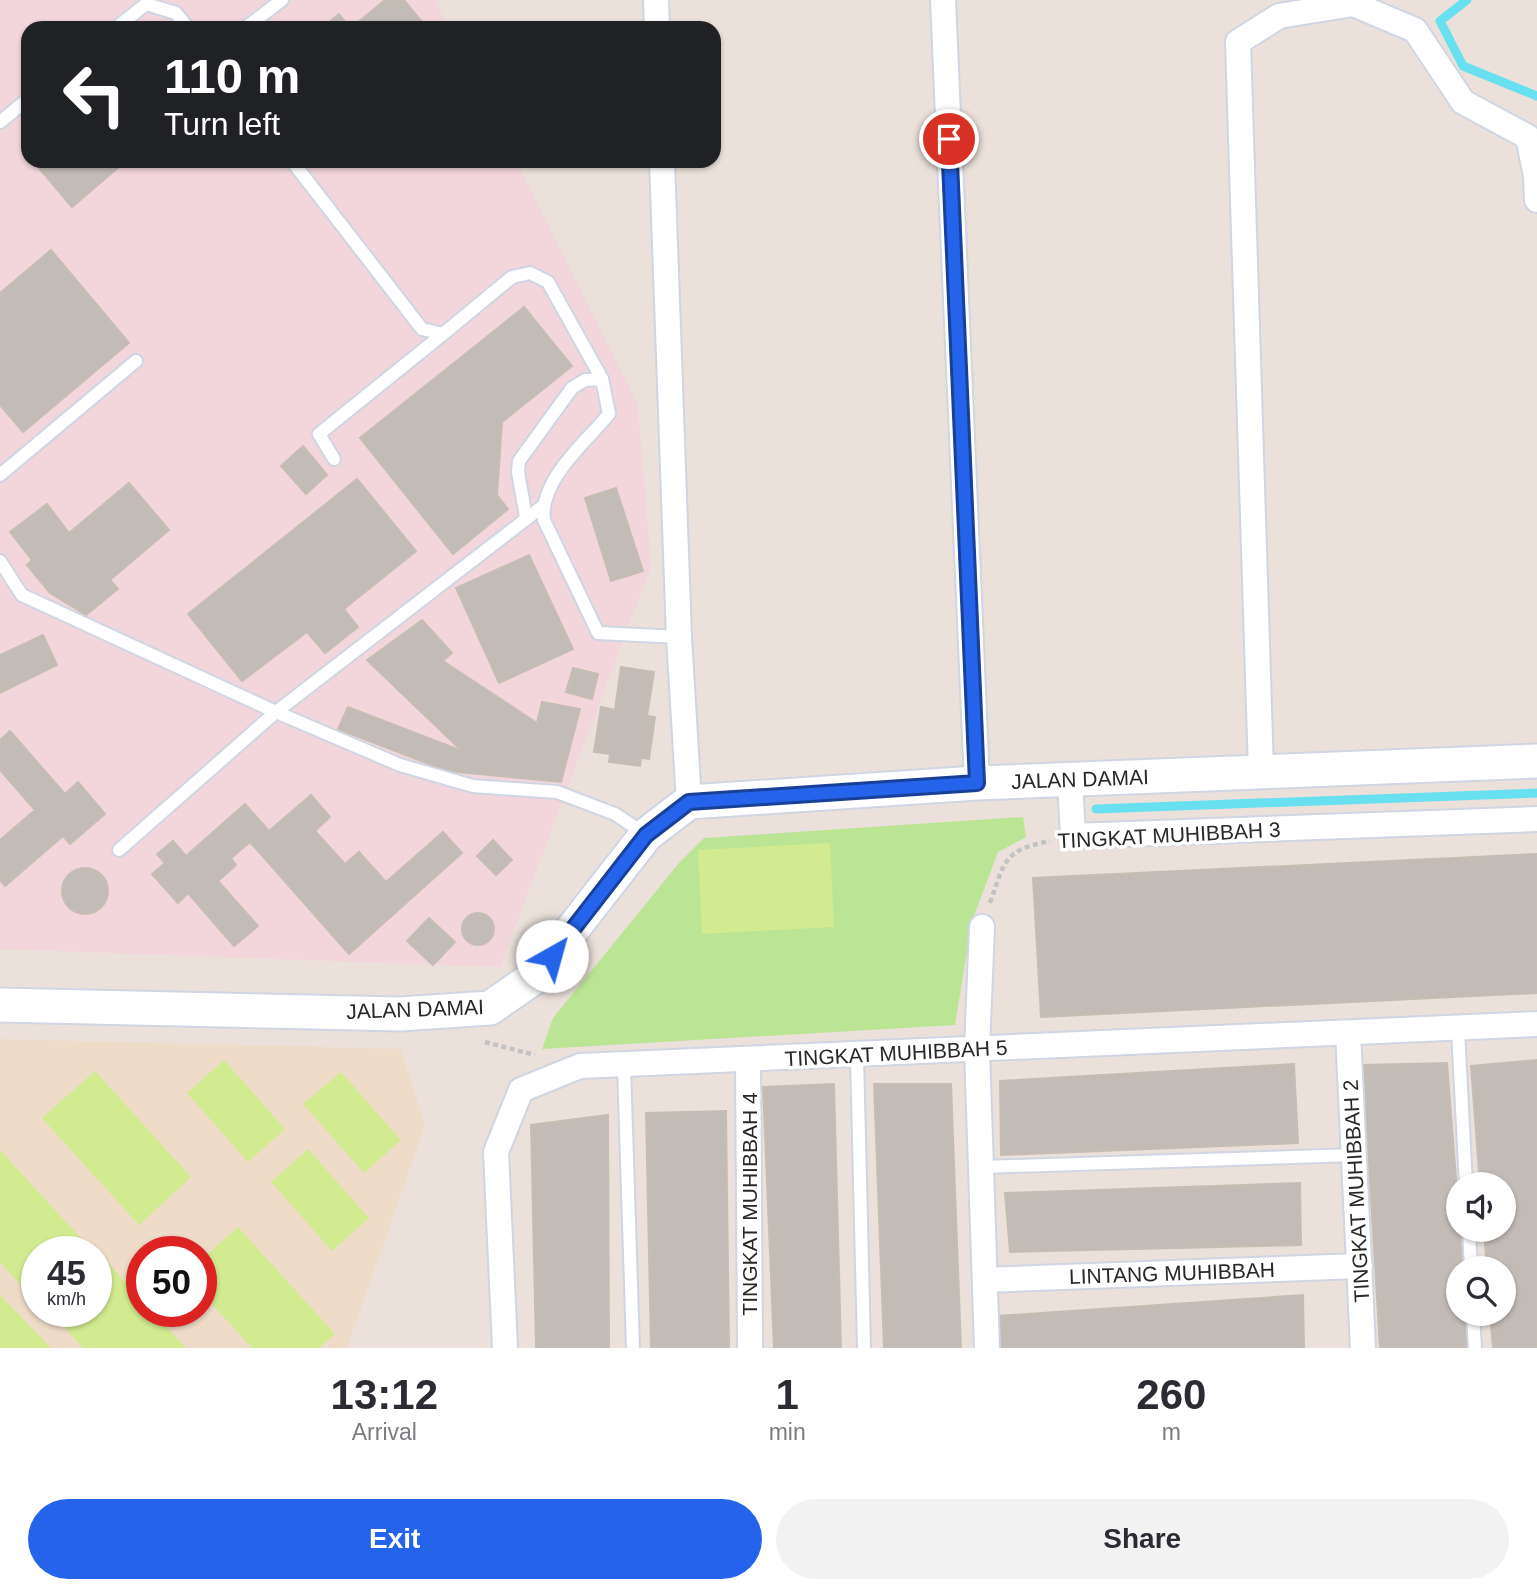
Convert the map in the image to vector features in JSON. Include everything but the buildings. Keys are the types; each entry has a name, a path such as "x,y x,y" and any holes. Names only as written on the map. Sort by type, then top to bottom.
{"main road":[{"name":"JALAN DAMAI","path":"0,1005 400,1013 490,1008 537,976 646,835 689,802 977,783 1537,761"}],"street":[{"path":"656,0 657,21"},
{"path":"943,0 977,783"},
{"path":"1261,771 1238,43 1279,16 1353,4 1415,30 1463,102 1528,137 1536,176 1537,200"},
{"path":"662,168 679,638 689,802"},
{"path":"1070,779 1073,836"},
{"name":"TINGKAT MUHIBBAH 3","path":"1073,836 1537,820"},
{"path":"982,927 977,1049 987,1348"},
{"name":"TINGKAT MUHIBBAH 5","path":"505,1348 496,1152 521,1090 580,1066 1458,1030 1537,1024"},
{"name":"TINGKAT MUHIBBAH 2","path":"1348,1033 1363,1348"},
{"name":"TINGKAT MUHIBBAH 4","path":"748,1060 750,1348"},
{"name":"LINTANG MUHIBBAH","path":"985,1280 1360,1266"}],"lane":[{"path":"254,21 282,0"},
{"path":"125,21 146,4 176,13 182,21"},
{"path":"0,122 21,105"},
{"path":"297,168 422,329 443,334"},
{"path":"334,459 318,434 512,277 530,273 548,282 602,379 609,414 549,487 543,506 544,520 597,633 679,638"},
{"path":"0,475 136,361"},
{"path":"526,517 518,472 519,461 572,388 584,380 602,379"},
{"path":"119,850 276,712 543,506"},
{"path":"0,561 22,595 276,712 400,765 473,786 557,792 615,814 646,835"},
{"path":"1458,1030 1465,1172"},
{"path":"856,1055 864,1348"},
{"path":"624,1066 633,1348"},
{"path":"983,1167 1353,1155"},
{"path":"1474,1326 1475,1348"}],"path":[{"name":"TINGKAT MUHIBBAH 3","path":"982,927 1005,860 1023,846 1073,836"}],"shaded area":[{"path":"0,0 435,0 446,21 21,21 21,168 520,168 638,405 651,567 500,967 0,949"},
{"path":"0,1039 401,1049 425,1126 347,1348 0,1348"}],"green space":[{"path":"1023,817 1026,837 998,852 972,921 955,1025 542,1049 553,1018 679,863 704,838"},
{"path":"830,843 834,927 702,934 698,850"},
{"path":"224,1060 285,1129 248,1162 187,1093"},
{"path":"95,1071 191,1177 139,1225 42,1118"},
{"path":"341,1072 401,1140 364,1173 303,1104"},
{"path":"308,1149 369,1218 332,1251 271,1182"},
{"path":"0,1150 79,1236 21,1236 21,1285 0,1262"},
{"path":"238,1227 335,1334 319,1348 252,1348 217,1310 217,1246"},
{"path":"112,1267 126,1283 126,1327 167,1327 186,1348 83,1348 64,1327 112,1327"},
{"path":"0,1295 21,1317 21,1327 31,1327 51,1348 0,1348"}],"waterway":[{"path":"1467,0 1440,21 1463,66 1537,96"},
{"path":"1096,809 1537,793"}],"route":[{"path":"552,956 646,835 689,802 977,783 949,139"}]}
